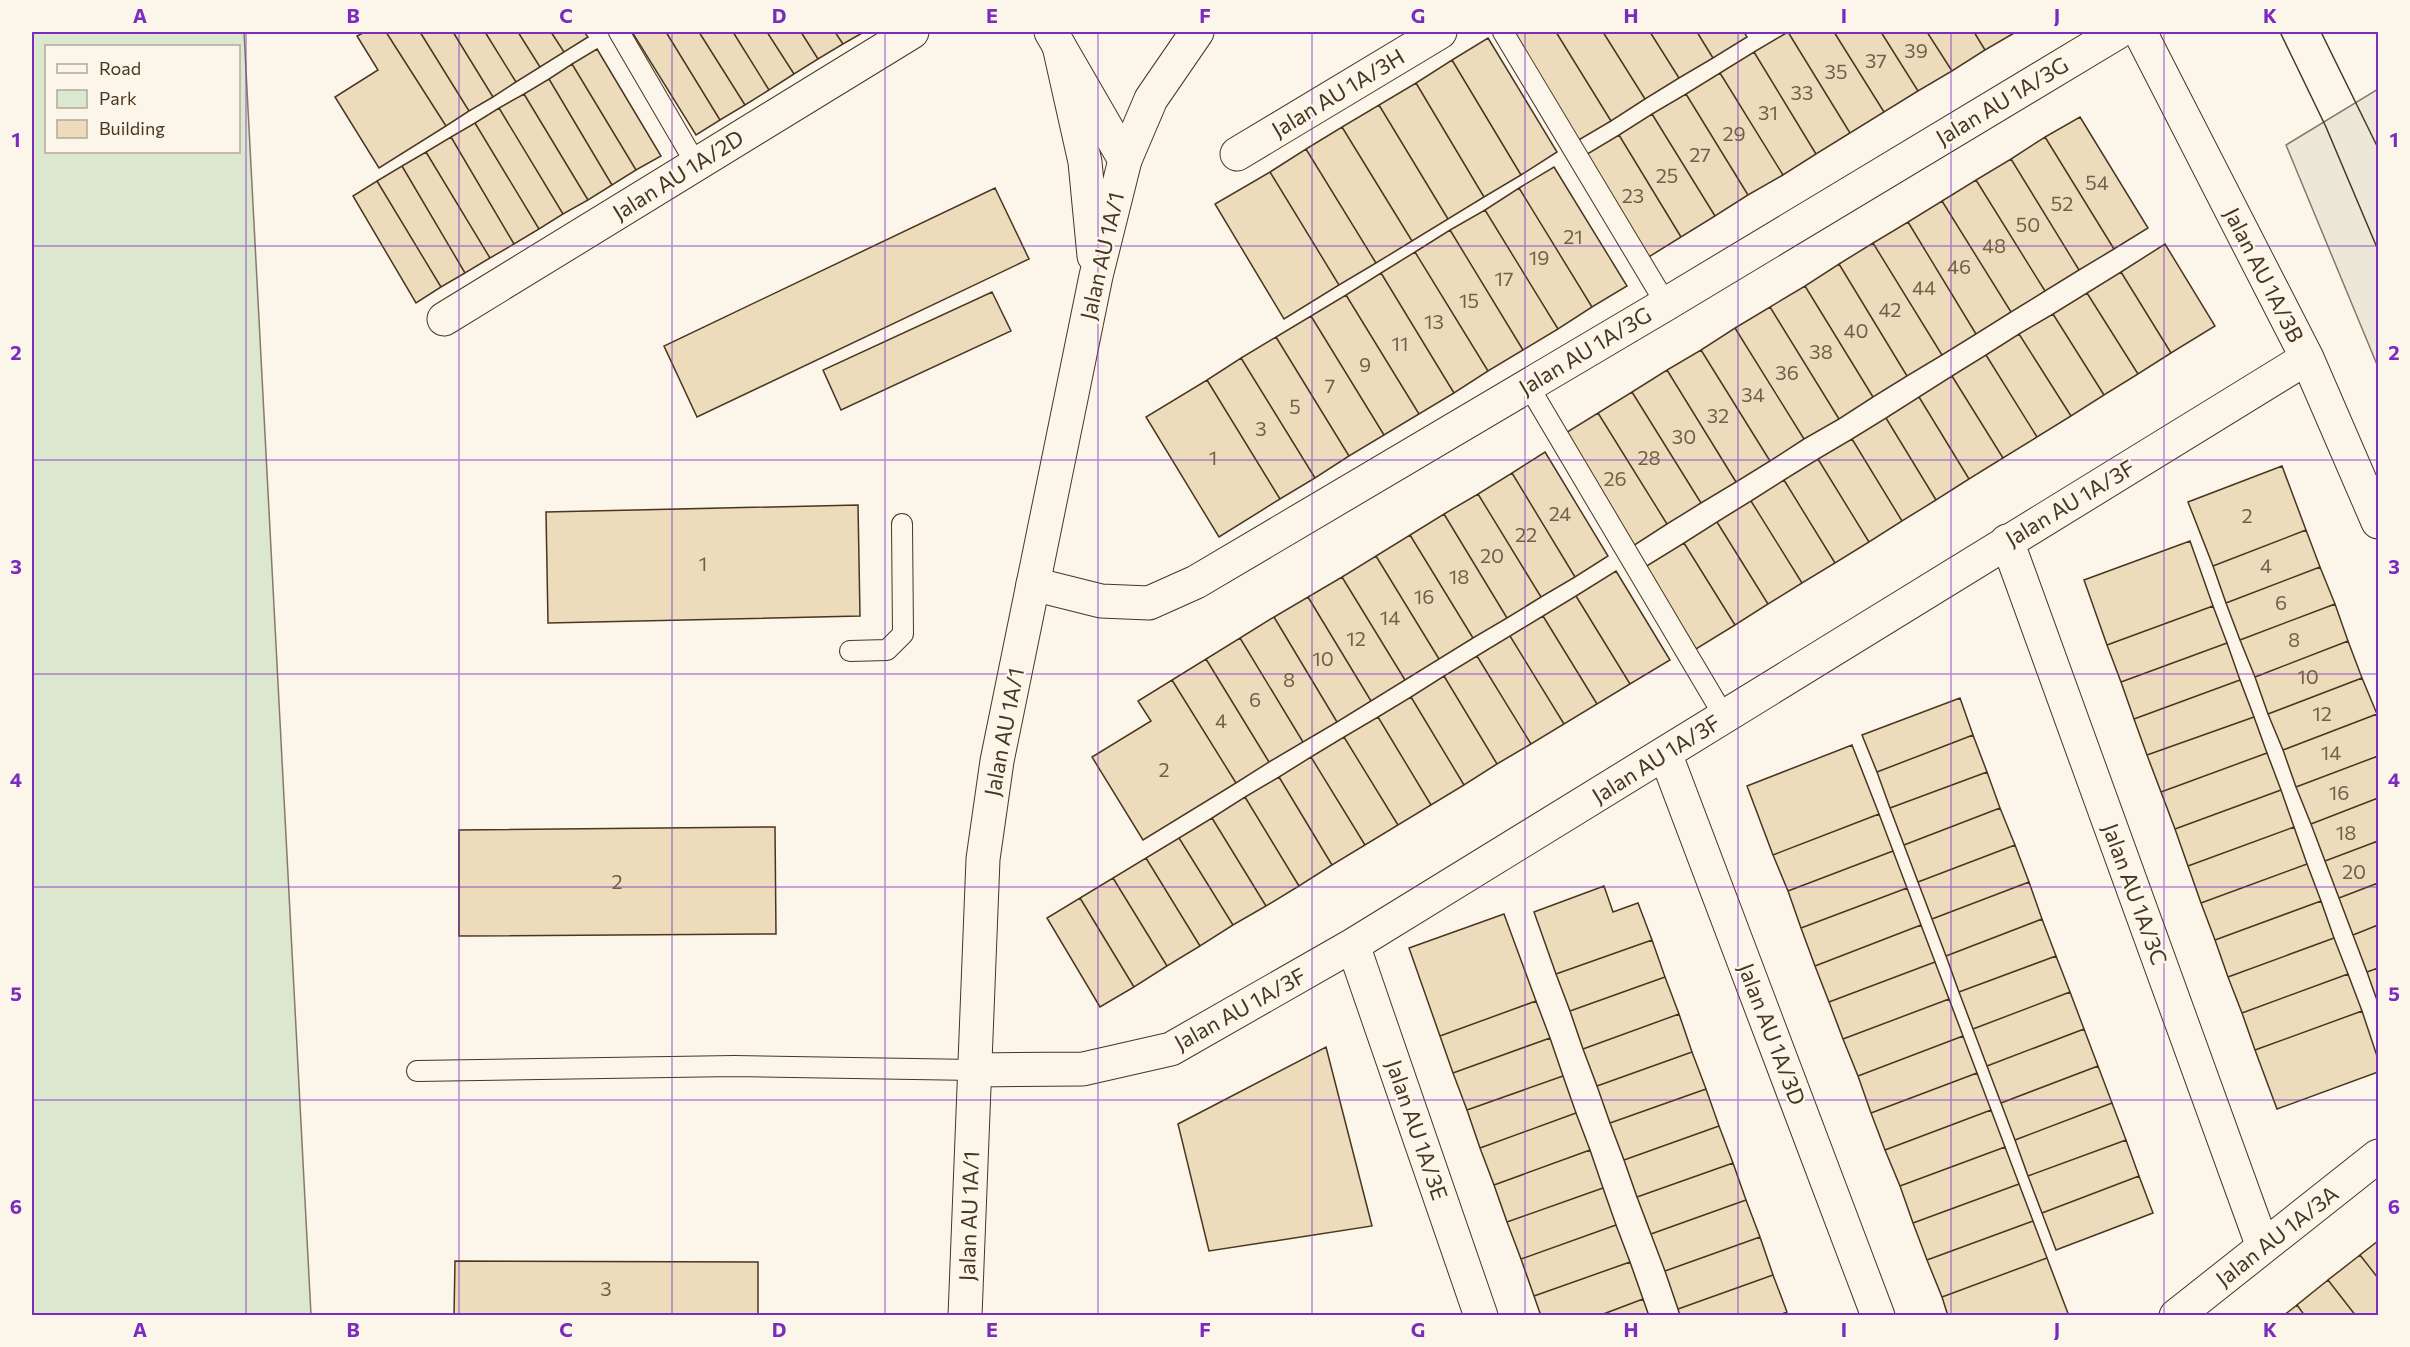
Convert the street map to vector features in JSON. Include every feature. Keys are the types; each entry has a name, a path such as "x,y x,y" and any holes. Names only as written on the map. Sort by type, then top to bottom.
{"street":[{"name":"Jalan AU 1A/2D","path":"444,319 912,32"},
{"name":"Jalan AU 1A/1","path":"965,1316 983,858 996,760 1034,585 1096,276 1125,160 1151,99 1197,32"},
{"name":"Jalan AU 1A/3H","path":"1237,154 1440,32"},
{"name":"Jalan AU 1A/3G","path":"1034,585 1101,601 1149,603 1196,582 1666,304 2118,32"},
{"name":"Jalan AU 1A/3B","path":"2140,32 2307,358 2379,522"},
{"name":"Jalan AU 1A/1","path":"1055,39 1125,160"},
{"path":"1055,39 1085,162 1096,276"},
{"name":"Jalan AU 1A/3F","path":"974,1070 1083,1069 1171,1049 1353,945 2307,358"},
{"name":"Jalan AU 1A/3C","path":"2007,541 2263,1247"},
{"name":"Jalan AU 1A/3D","path":"1665,753 1878,1316"},
{"name":"Jalan AU 1A/3E","path":"1353,945 1481,1316"},
{"name":"Jalan AU 1A/3A","path":"2176,1316 2379,1156"}],"lane":[{"path":"619,32 696,164"},
{"path":"1503,32 1666,304"},
{"path":"1528,385 1724,716"},
{"path":"850,651 887,650 903,634 902,524"},
{"path":"417,1071 734,1066 974,1070"}],"green space":[{"path":"32,32 244,32 311,1315 32,1315"}],"shaded area":[{"path":"2378,89 2378,367 2286,145"}],"building":[{"path":"365,32 386,32 446,126 379,168 335,97 378,70 357,36"},
{"path":"386,32 420,32 469,111 446,126"},
{"path":"420,32 453,32 493,97 469,111"},
{"path":"453,32 485,32 516,82 493,97"},
{"path":"485,32 518,32 540,67 516,82"},
{"path":"518,32 551,32 564,52 540,67"},
{"path":"551,32 584,32 588,37 564,52"},
{"path":"632,32 666,32 720,120 696,135"},
{"path":"666,32 699,32 745,105 720,120"},
{"path":"699,32 733,32 769,90 745,105"},
{"path":"733,32 767,32 794,74 769,90"},
{"path":"767,32 801,32 818,59 794,74"},
{"path":"801,32 835,32 843,44 818,59"},
{"path":"835,32 864,32 843,44"},
{"path":"1509,32 1556,32 1611,121 1577,141"},
{"path":"1556,32 1603,32 1645,99 1611,121"},
{"path":"1603,32 1650,32 1679,78 1645,99"},
{"path":"1650,32 1697,32 1713,58 1679,78"},
{"path":"1697,32 1744,32 1747,37 1713,58"},
{"path":"1788,32 1834,32 1884,112 1850,133"},
{"path":"1788,32 1850,133 1816,154 1754,52"},
{"path":"1834,32 1881,32 1918,91 1884,112"},
{"path":"1881,32 1927,32 1952,71 1918,91"},
{"path":"1927,32 1974,32 1985,50 1952,71"},
{"path":"1974,32 2016,32 1985,50"},
{"path":"1488,38 1557,152 1521,175 1452,60"},
{"path":"597,49 661,156 636,170 572,64"},
{"path":"1754,52 1816,154 1783,175 1720,73"},
{"path":"1452,60 1521,175 1484,197 1416,83"},
{"path":"572,64 636,170 612,185 549,79"},
{"path":"1720,73 1783,175 1748,195 1686,94"},
{"path":"549,79 612,185 588,200 524,94"},
{"path":"1416,83 1484,197 1448,219 1379,105"},
{"path":"524,94 588,200 563,214 499,108"},
{"path":"1686,94 1748,195 1715,216 1652,114"},
{"path":"1379,105 1448,219 1412,241 1342,127"},
{"path":"499,108 563,214 539,229 475,123"},
{"path":"1652,114 1715,216 1681,237 1619,135"},
{"path":"2080,117 2148,228 2114,249 2045,137"},
{"path":"475,123 539,229 514,244 451,137"},
{"path":"1342,127 1412,241 1376,263 1306,149"},
{"path":"1619,135 1681,237 1647,258 1584,156"},
{"path":"451,137 514,244 490,258 426,152"},
{"path":"2045,137 2114,249 2079,270 2011,159"},
{"path":"1306,149 1376,263 1339,285 1270,172"},
{"path":"426,152 490,258 465,273 402,166"},
{"path":"2011,159 2079,270 2045,291 1976,180"},
{"path":"402,166 465,273 441,287 377,181"},
{"path":"1554,167 1627,286 1592,307 1519,188"},
{"path":"1270,172 1339,285 1284,319 1215,204"},
{"path":"1976,180 2045,291 2011,312 1942,201"},
{"path":"377,181 441,287 416,303 353,196"},
{"path":"995,188 1029,259 697,417 664,346"},
{"path":"1519,188 1592,307 1558,329 1485,210"},
{"path":"1942,201 2011,312 1976,334 1908,222"},
{"path":"1485,210 1558,329 1523,350 1450,230"},
{"path":"1908,222 1976,334 1942,355 1873,243"},
{"path":"1450,230 1523,350 1488,371 1415,252"},
{"path":"1873,243 1942,355 1907,376 1839,264"},
{"path":"2165,244 2215,326 2171,353 2121,272"},
{"path":"1415,252 1488,371 1454,393 1381,273"},
{"path":"1839,264 1907,376 1873,397 1805,286"},
{"path":"2121,272 2171,353 2138,374 2087,293"},
{"path":"1381,273 1454,393 1419,414 1346,295"},
{"path":"1805,286 1873,397 1839,419 1770,307"},
{"path":"992,292 1011,331 841,410 823,370"},
{"path":"2087,293 2138,374 2104,395 2053,314"},
{"path":"1346,295 1419,414 1384,435 1311,316"},
{"path":"1770,307 1839,419 1804,439 1735,328"},
{"path":"2053,314 2104,395 2071,416 2019,334"},
{"path":"1311,316 1384,435 1349,456 1276,337"},
{"path":"1735,328 1804,439 1770,461 1701,350"},
{"path":"2019,334 2071,416 2037,437 1986,355"},
{"path":"1276,337 1349,456 1315,478 1241,358"},
{"path":"1701,350 1770,461 1736,482 1667,370"},
{"path":"1986,355 2037,437 2003,458 1952,376"},
{"path":"1241,358 1315,478 1280,499 1207,380"},
{"path":"1667,370 1736,482 1701,503 1632,392"},
{"path":"1952,376 2003,458 1969,479 1919,397"},
{"path":"1207,380 1280,499 1219,537 1146,417"},
{"path":"1632,392 1701,503 1667,524 1598,413"},
{"path":"1919,397 1969,479 1936,500 1886,418"},
{"path":"1598,413 1667,524 1633,546 1564,434"},
{"path":"1886,418 1936,500 1902,521 1852,439"},
{"path":"1852,439 1902,521 1869,542 1818,459"},
{"path":"1545,452 1608,556 1575,577 1512,473"},
{"path":"1818,459 1869,542 1835,563 1784,480"},
{"path":"2282,466 2306,530 2213,566 2188,502"},
{"path":"1512,473 1575,577 1541,597 1478,494"},
{"path":"1784,480 1835,563 1802,583 1751,501"},
{"path":"1478,494 1541,597 1507,618 1444,514"},
{"path":"1751,501 1802,583 1768,604 1717,522"},
{"path":"858,505 860,616 548,623 546,512"},
{"path":"1444,514 1507,618 1473,638 1410,535"},
{"path":"1717,522 1768,604 1735,625 1684,543"},
{"path":"2306,530 2320,567 2226,603 2213,566"},
{"path":"1410,535 1473,638 1439,659 1376,556"},
{"path":"2190,541 2213,606 2107,645 2084,580"},
{"path":"1684,543 1735,625 1696,649 1645,567"},
{"path":"1376,556 1439,659 1405,680 1342,577"},
{"path":"2320,567 2335,604 2240,640 2226,603"},
{"path":"1616,571 1670,660 1630,684 1576,596"},
{"path":"1342,577 1405,680 1371,701 1308,597"},
{"path":"1576,596 1630,684 1597,704 1543,616"},
{"path":"1308,597 1371,701 1337,722 1274,617"},
{"path":"2335,604 2348,641 2255,677 2240,640"},
{"path":"2213,606 2227,643 2121,682 2107,645"},
{"path":"1543,616 1597,704 1564,724 1510,636"},
{"path":"1274,617 1337,722 1303,742 1240,638"},
{"path":"1510,636 1564,724 1531,744 1477,656"},
{"path":"1240,638 1303,742 1269,762 1206,659"},
{"path":"2348,641 2362,678 2268,714 2255,677"},
{"path":"2227,643 2240,680 2134,719 2121,682"},
{"path":"1477,656 1531,744 1497,764 1444,676"},
{"path":"1206,659 1269,762 1236,783 1172,680"},
{"path":"1444,676 1497,764 1464,785 1411,697"},
{"path":"2362,678 2377,714 2283,750 2268,714"},
{"path":"1172,680 1236,783 1143,840 1092,757 1151,721 1138,701"},
{"path":"2240,680 2254,717 2147,755 2134,719"},
{"path":"1411,697 1464,785 1431,805 1378,717"},
{"path":"1960,698 1973,735 1877,772 1862,735"},
{"path":"2377,714 2378,756 2296,787 2283,750"},
{"path":"1378,717 1431,805 1398,825 1344,737"},
{"path":"2254,717 2267,753 2161,792 2147,755"},
{"path":"1973,735 1987,772 1890,808 1877,772"},
{"path":"1344,737 1398,825 1365,845 1311,757"},
{"path":"1852,745 1879,814 1773,855 1747,786"},
{"path":"2267,753 2281,790 2175,829 2161,792"},
{"path":"2378,756 2378,798 2311,824 2296,787"},
{"path":"1311,757 1365,845 1332,865 1279,777"},
{"path":"1987,772 2000,808 1904,845 1890,808"},
{"path":"1279,777 1332,865 1299,886 1245,797"},
{"path":"2281,790 2294,827 2188,866 2175,829"},
{"path":"1245,797 1299,886 1266,906 1212,818"},
{"path":"2378,798 2378,841 2325,861 2311,824"},
{"path":"2000,808 2015,845 1918,882 1904,845"},
{"path":"1879,814 1893,851 1788,891 1773,855"},
{"path":"1212,818 1266,906 1233,925 1179,838"},
{"path":"775,827 776,934 459,936 459,830"},
{"path":"2294,827 2307,864 2201,903 2188,866"},
{"path":"1179,838 1233,925 1200,946 1146,858"},
{"path":"2378,841 2378,883 2339,898 2325,861"},
{"path":"2015,845 2029,882 1932,919 1918,882"},
{"path":"1893,851 1907,888 1801,928 1788,891"},
{"path":"1146,858 1200,946 1167,966 1113,878"},
{"path":"2307,864 2321,901 2215,940 2201,903"},
{"path":"1113,878 1167,966 1134,987 1080,898"},
{"path":"2029,882 2042,919 1946,956 1932,919"},
{"path":"2378,883 2378,925 2353,935 2339,898"},
{"path":"1604,886 1613,912 1638,903 1652,940 1556,974 1534,912"},
{"path":"1907,888 1921,925 1815,966 1801,928"},
{"path":"1080,898 1134,987 1100,1007 1047,918"},
{"path":"2321,901 2334,938 2228,977 2215,940"},
{"path":"1504,914 1536,1001 1440,1036 1409,948"},
{"path":"2042,919 2056,956 1959,992 1946,956"},
{"path":"1921,925 1935,962 1829,1002 1815,966"},
{"path":"2378,925 2378,968 2367,972 2353,935"},
{"path":"2334,938 2348,974 2242,1013 2228,977"},
{"path":"1652,940 1665,977 1570,1011 1556,974"},
{"path":"2056,956 2070,992 1973,1029 1959,992"},
{"path":"1935,962 1949,999 1843,1039 1829,1002"},
{"path":"2378,968 2378,1003 2367,972"},
{"path":"2348,974 2362,1011 2255,1050 2242,1013"},
{"path":"1665,977 1679,1014 1583,1049 1570,1011"},
{"path":"2070,992 2084,1029 1987,1066 1973,1029"},
{"path":"1949,999 1963,1036 1858,1076 1843,1039"},
{"path":"1536,1001 1550,1038 1453,1073 1440,1036"},
{"path":"2362,1011 2378,1059 2378,1072 2277,1109 2255,1050"},
{"path":"1679,1014 1692,1052 1597,1086 1583,1049"},
{"path":"2084,1029 2098,1066 2001,1103 1987,1066"},
{"path":"1963,1036 1977,1073 1871,1113 1858,1076"},
{"path":"1550,1038 1563,1076 1467,1110 1453,1073"},
{"path":"1326,1047 1372,1226 1209,1251 1178,1124"},
{"path":"1692,1052 1706,1089 1610,1123 1597,1086"},
{"path":"2098,1066 2112,1103 2015,1140 2001,1103"},
{"path":"1977,1073 1991,1110 1885,1150 1871,1113"},
{"path":"1563,1076 1576,1113 1480,1148 1467,1110"},
{"path":"1706,1089 1719,1126 1624,1160 1610,1123"},
{"path":"2112,1103 2126,1140 2028,1176 2015,1140"},
{"path":"1991,1110 2005,1147 1900,1186 1885,1150"},
{"path":"1576,1113 1590,1150 1494,1185 1480,1148"},
{"path":"1719,1126 1733,1163 1637,1197 1624,1160"},
{"path":"2126,1140 2139,1176 2042,1213 2028,1176"},
{"path":"2005,1147 2019,1184 1913,1223 1900,1186"},
{"path":"1590,1150 1603,1188 1507,1222 1494,1185"},
{"path":"1733,1163 1746,1200 1651,1234 1637,1197"},
{"path":"2139,1176 2153,1213 2056,1250 2042,1213"},
{"path":"2019,1184 2033,1221 1927,1260 1913,1223"},
{"path":"1603,1188 1616,1225 1521,1259 1507,1222"},
{"path":"1746,1200 1760,1237 1665,1271 1651,1234"},
{"path":"2033,1221 2047,1258 1942,1297 1927,1260"},
{"path":"1616,1225 1630,1262 1534,1296 1521,1259"},
{"path":"1760,1237 1773,1275 1678,1309 1665,1271"},
{"path":"2378,1241 2378,1278 2360,1255"},
{"path":"2360,1255 2378,1278 2378,1316 2356,1316 2328,1280"},
{"path":"2047,1258 2069,1316 1948,1316 1942,1297"},
{"path":"455,1261 758,1262 758,1316 454,1316"},
{"path":"1630,1262 1643,1299 1598,1316 1541,1316 1534,1296"},
{"path":"1773,1275 1787,1312 1777,1316 1680,1316 1678,1309"},
{"path":"2328,1280 2356,1316 2305,1316 2297,1305"},
{"path":"1643,1299 1649,1316 1598,1316"},
{"path":"2297,1305 2305,1316 2283,1316"}],"tram line":[{"path":"2280,32 2326,127 2378,250"},
{"path":"2321,32 2378,148"}]}
